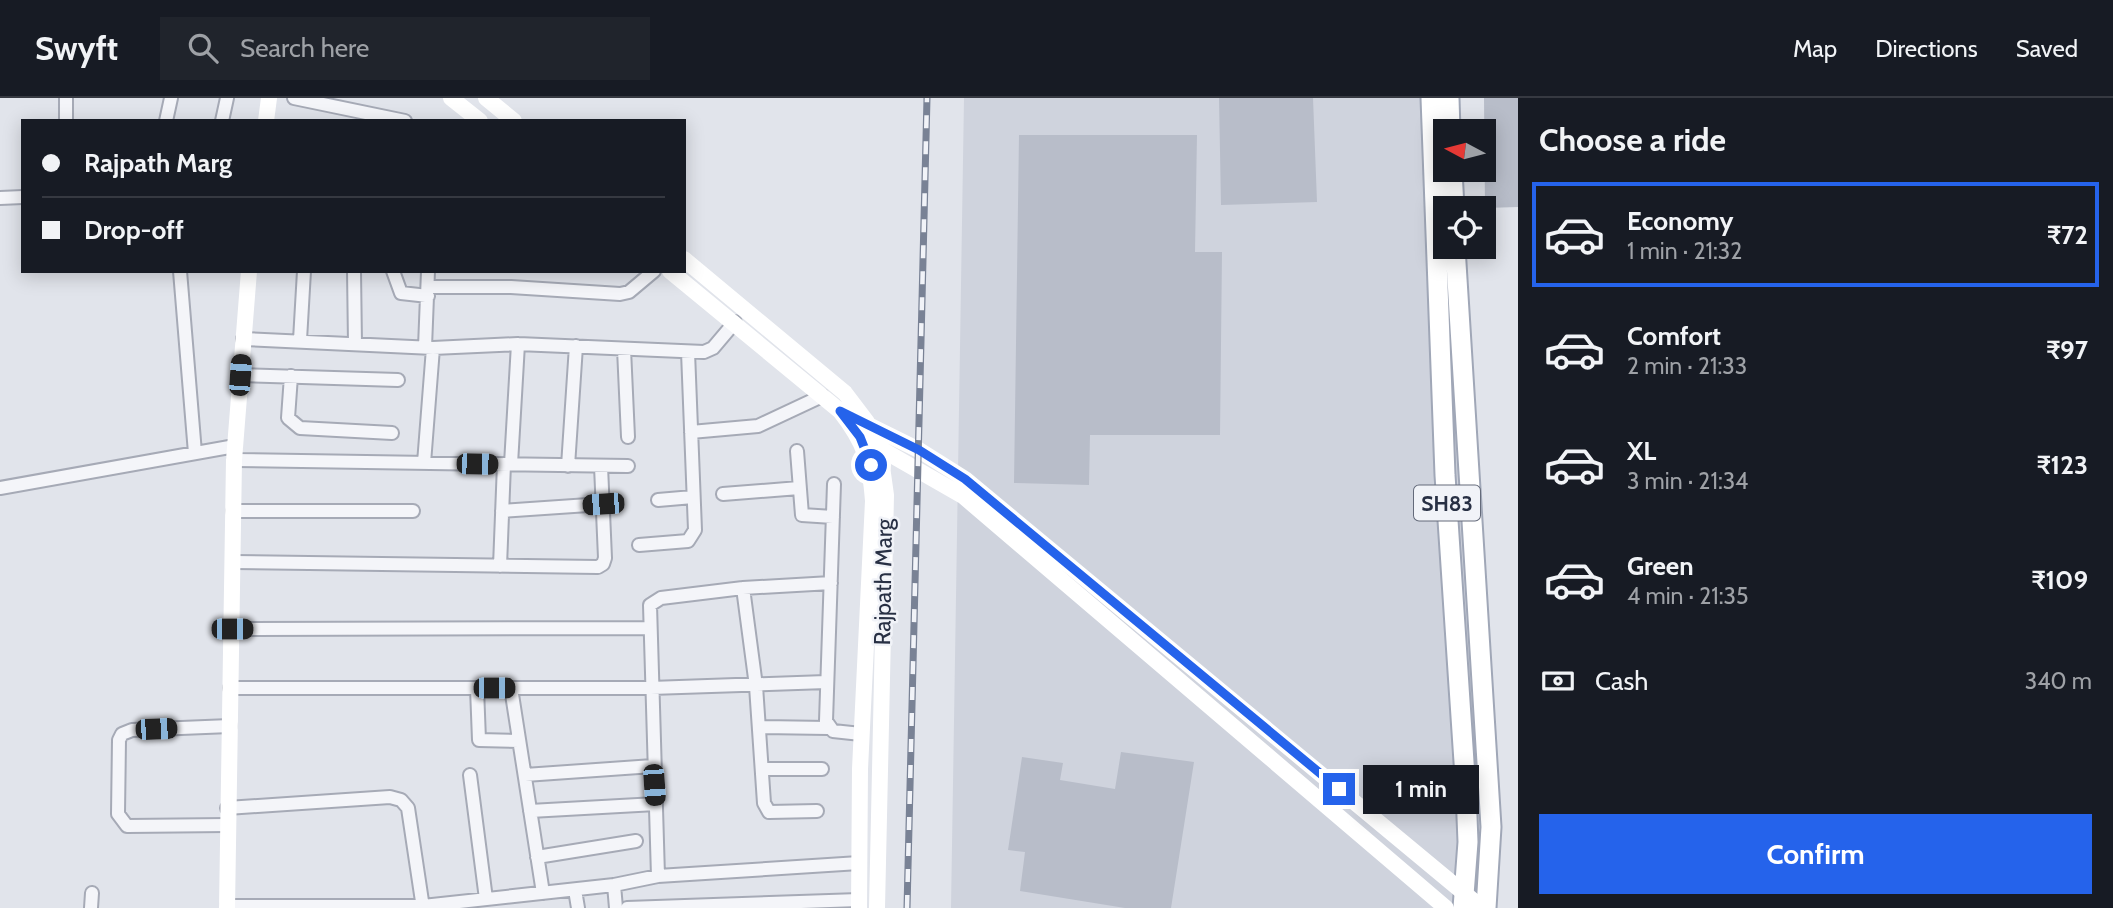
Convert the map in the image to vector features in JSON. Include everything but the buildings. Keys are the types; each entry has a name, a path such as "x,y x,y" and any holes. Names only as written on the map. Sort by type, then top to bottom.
{"main road":[{"name":"SH83","path":"1431,98 1445,475 1466,792 1468,842 1464,900"},
{"path":"1449,98 1450,119"},
{"name":"SH83","path":"1456,259 1491,827 1484,908"}],"street":[{"path":"66,98 66,119"},
{"path":"166,119 171,98"},
{"path":"222,119 227,98"},
{"path":"266,119 269,98"},
{"path":"451,98 477,119"},
{"path":"486,98 512,119"},
{"path":"301,99 396,119"},
{"path":"0,198 21,197"},
{"name":"Rajpath Marg","path":"686,261 845,393 865,431 881,449 886,495 877,908"},
{"path":"180,273 195,453"},
{"path":"249,273 234,453 227,907 423,907 486,899 508,902 538,893 614,885 658,876 859,863"},
{"path":"300,340 304,273"},
{"path":"354,273 355,344"},
{"path":"394,273 401,293 511,287 620,294 629,292 652,273"},
{"path":"424,463 429,348 428,273"},
{"path":"673,273 865,431 919,450 965,479 1464,900 1484,908"},
{"path":"243,340 300,340 429,348 518,344 688,352 713,348 734,322"},
{"path":"500,566 502,511 518,344"},
{"path":"568,466 576,346"},
{"path":"624,349 628,437"},
{"path":"639,545 688,541 692,537 688,352"},
{"path":"240,375 398,380"},
{"path":"291,376 288,418 300,428 392,433"},
{"path":"691,432 758,426 822,396"},
{"name":"Rajpath Marg","path":"859,904 861,734 873,501 871,465 865,431"},
{"path":"881,449 963,496 1446,908"},
{"path":"797,451 802,515 833,517"},
{"path":"0,488 195,453 424,463 628,466"},
{"path":"233,562 500,566 603,564 601,466"},
{"path":"828,728 826,682 834,484"},
{"path":"723,494 799,488"},
{"path":"659,500 693,497"},
{"path":"502,511 603,504"},
{"path":"233,511 413,511"},
{"path":"658,876 650,606 654,600 743,588 831,583"},
{"path":"743,588 756,686 764,803 769,812 817,811"},
{"path":"232,629 650,628"},
{"path":"230,688 651,688 826,682"},
{"path":"477,688 479,740 519,741"},
{"path":"511,688 537,857 538,893 534,908"},
{"path":"228,825 127,826 121,822 118,814 119,740 122,734 132,730 230,726"},
{"path":"759,727 828,728 861,734"},
{"path":"525,775 653,766"},
{"path":"762,769 822,769"},
{"path":"470,775 486,899"},
{"path":"227,808 390,797 401,800 408,808 423,907"},
{"path":"530,811 656,804"},
{"path":"537,857 636,841"},
{"path":"614,885 616,908"},
{"path":"575,890 579,908"},
{"path":"91,908 92,893"},
{"path":"627,908 859,904"}],"shaded area":[{"path":"964,98 1442,98 1443,119 1433,119 1433,182 1444,182 1445,196 1433,196 1433,259 1447,259 1482,833 1474,908 951,908"}],"railway":[{"path":"907,908 927,98"}],"route":[{"path":"871,465 860,437 840,411 919,450 965,479 1339,789"}]}
